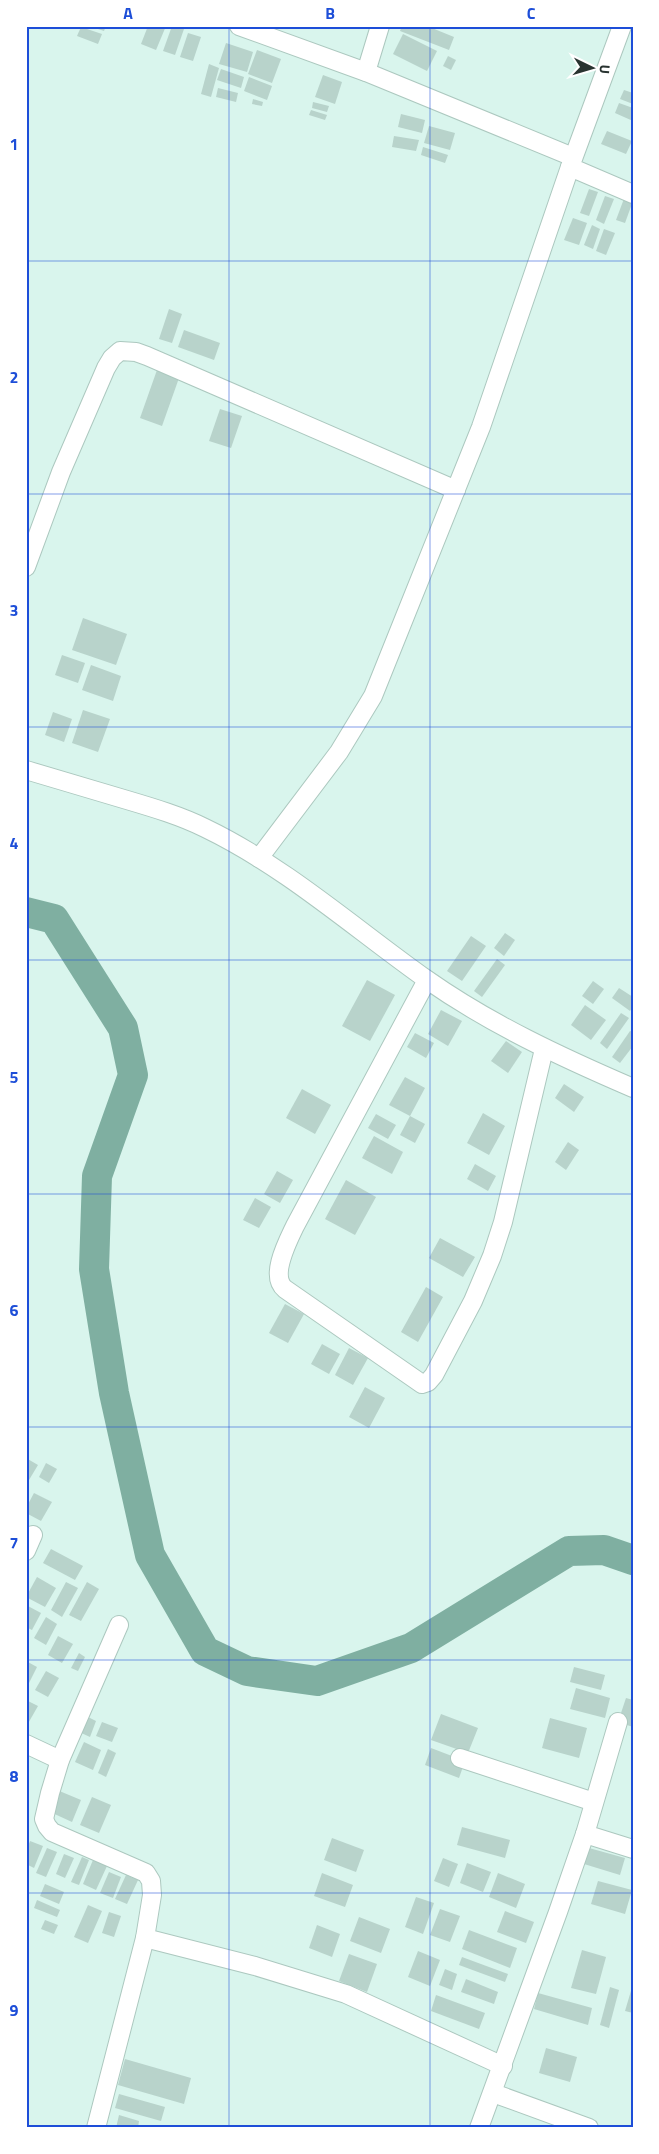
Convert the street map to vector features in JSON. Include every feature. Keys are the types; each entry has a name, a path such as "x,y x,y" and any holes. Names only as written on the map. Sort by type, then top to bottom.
{"street":[{"path":"239,26 366,72 571,162 633,194"},
{"path":"366,72 380,26"},
{"path":"259,858 339,752 373,696 481,428 571,162 622,26"},
{"path":"26,567 61,472 106,368 112,358 120,351 136,352 147,356 456,490"},
{"path":"26,770 179,817 204,828 259,858 314,895 427,980 468,1006 544,1049 633,1088"},
{"path":"427,980 348,1124 295,1226 288,1241 278,1275 280,1284 285,1289 422,1384 428,1382 434,1375 473,1301 492,1256 503,1222 544,1049"},
{"path":"96,2128 145,1938 152,1896 151,1881 146,1873 52,1832 44,1819 60,1760 119,1625"},
{"path":"479,2128 503,2066 584,1834 618,1722"},
{"path":"26,1744 60,1760"},
{"path":"460,1758 594,1802"},
{"path":"584,1834 633,1849"},
{"path":"145,1938 255,1966 346,1994 503,2066"},
{"path":"493,2093 589,2128"}],"building":[{"path":"89,26 106,26 104,31"},
{"path":"148,26 166,26 156,50 141,44"},
{"path":"172,26 184,29 175,55 163,51"},
{"path":"402,26 427,26 454,37 449,50 400,31"},
{"path":"81,27 102,34 98,44 77,36"},
{"path":"188,33 201,37 193,61 180,57"},
{"path":"403,34 437,51 427,71 393,54"},
{"path":"226,43 253,52 247,72 219,64"},
{"path":"257,50 281,59 272,83 248,74"},
{"path":"448,56 456,60 451,70 443,66"},
{"path":"209,64 219,68 211,97 201,94"},
{"path":"221,69 244,77 241,88 217,80"},
{"path":"323,75 342,82 335,104 315,97"},
{"path":"249,77 272,86 267,100 244,91"},
{"path":"218,88 238,93 236,102 216,97"},
{"path":"624,90 633,93 633,104 620,99"},
{"path":"253,99 263,102 262,106 252,104"},
{"path":"313,102 329,106 327,112 312,108"},
{"path":"619,103 633,108 633,121 615,113"},
{"path":"311,110 327,115 325,120 309,115"},
{"path":"401,114 425,120 422,133 398,127"},
{"path":"429,126 455,133 450,150 424,143"},
{"path":"607,131 632,141 626,154 601,144"},
{"path":"394,136 419,140 416,151 392,147"},
{"path":"423,147 448,155 445,163 421,155"},
{"path":"589,189 598,192 589,216 580,213"},
{"path":"605,196 614,199 604,224 596,220"},
{"path":"625,196 633,201 625,223 616,220"},
{"path":"573,218 587,223 579,245 564,240"},
{"path":"592,225 600,229 593,249 584,245"},
{"path":"604,229 615,233 606,255 596,251"},
{"path":"169,309 182,314 172,343 159,339"},
{"path":"184,330 220,343 214,360 178,347"},
{"path":"157,370 179,378 162,426 140,418"},
{"path":"220,409 242,416 231,448 209,441"},
{"path":"83,618 127,634 116,665 72,650"},
{"path":"62,655 85,663 78,683 55,675"},
{"path":"91,665 121,676 113,701 82,690"},
{"path":"83,710 110,719 98,752 72,743"},
{"path":"53,712 72,719 64,742 45,735"},
{"path":"505,933 515,940 504,956 494,948"},
{"path":"471,936 486,946 462,981 447,971"},
{"path":"497,959 505,965 482,997 474,991"},
{"path":"367,980 395,995 370,1041 342,1026"},
{"path":"593,981 604,989 593,1004 582,996"},
{"path":"619,988 633,997 633,1007 630,1011 612,998"},
{"path":"585,1005 606,1020 591,1040 571,1025"},
{"path":"441,1010 462,1021 448,1046 428,1034"},
{"path":"621,1013 629,1018 607,1049 600,1043"},
{"path":"630,1031 633,1032 633,1046 620,1063 612,1057"},
{"path":"415,1033 434,1043 426,1058 407,1047"},
{"path":"506,1041 522,1052 508,1073 491,1061"},
{"path":"405,1077 425,1088 410,1116 389,1105"},
{"path":"564,1084 584,1097 574,1112 555,1098"},
{"path":"302,1089 331,1105 315,1134 286,1118"},
{"path":"483,1113 505,1126 489,1155 467,1143"},
{"path":"376,1114 396,1125 388,1139 368,1128"},
{"path":"410,1116 425,1124 415,1143 400,1135"},
{"path":"374,1136 403,1152 392,1174 362,1158"},
{"path":"568,1142 579,1150 566,1170 555,1162"},
{"path":"475,1164 496,1176 488,1191 467,1179"},
{"path":"277,1171 293,1180 280,1203 264,1194"},
{"path":"346,1180 376,1197 355,1235 325,1219"},
{"path":"255,1198 271,1207 259,1228 243,1220"},
{"path":"440,1238 475,1257 463,1277 429,1258"},
{"path":"426,1287 443,1297 418,1342 401,1332"},
{"path":"285,1304 304,1314 288,1343 269,1333"},
{"path":"322,1344 340,1354 329,1374 311,1364"},
{"path":"349,1348 368,1358 353,1385 335,1375"},
{"path":"365,1387 385,1398 369,1428 349,1417"},
{"path":"26,1458 38,1465 26,1485"},
{"path":"46,1463 57,1469 49,1483 39,1477"},
{"path":"34,1493 52,1502 41,1521 26,1513 26,1508"},
{"path":"51,1549 83,1566 75,1580 43,1563"},
{"path":"37,1577 56,1588 45,1607 26,1597"},
{"path":"66,1582 78,1588 62,1617 51,1610"},
{"path":"87,1582 99,1589 81,1621 69,1615"},
{"path":"26,1605 41,1613 32,1630 26,1627"},
{"path":"46,1617 57,1624 46,1645 34,1638"},
{"path":"58,1636 73,1644 62,1663 48,1655"},
{"path":"79,1653 85,1657 78,1671 71,1668"},
{"path":"26,1661 37,1667 29,1683 26,1681"},
{"path":"574,1667 605,1675 601,1690 570,1682"},
{"path":"46,1671 59,1678 48,1697 35,1690"},
{"path":"576,1688 610,1698 605,1718 570,1709"},
{"path":"626,1698 633,1700 633,1727 618,1722"},
{"path":"28,1701 38,1706 26,1727 26,1704"},
{"path":"441,1714 478,1728 468,1753 431,1740"},
{"path":"84,1715 96,1721 90,1737 77,1731"},
{"path":"550,1718 587,1728 579,1758 542,1748"},
{"path":"102,1722 118,1728 112,1742 96,1736"},
{"path":"84,1742 101,1750 93,1770 75,1762"},
{"path":"431,1748 465,1761 459,1778 425,1765"},
{"path":"108,1749 116,1753 106,1777 98,1773"},
{"path":"57,1790 81,1800 72,1822 48,1811"},
{"path":"92,1797 111,1805 99,1833 80,1825"},
{"path":"462,1827 510,1840 505,1858 457,1845"},
{"path":"332,1838 364,1850 356,1872 324,1860"},
{"path":"30,1841 43,1846 34,1868 26,1864 26,1851"},
{"path":"47,1848 57,1852 46,1877 36,1873"},
{"path":"589,1848 625,1858 620,1875 584,1864"},
{"path":"64,1854 74,1858 65,1878 56,1874"},
{"path":"82,1857 89,1860 79,1885 71,1882"},
{"path":"443,1858 458,1864 449,1887 434,1881"},
{"path":"93,1860 107,1866 96,1890 83,1884"},
{"path":"467,1863 491,1872 483,1892 460,1883"},
{"path":"109,1872 121,1877 113,1898 100,1893"},
{"path":"322,1873 353,1885 345,1907 314,1896"},
{"path":"498,1873 525,1884 516,1908 489,1897"},
{"path":"126,1875 138,1880 127,1904 115,1899"},
{"path":"598,1881 632,1890 625,1914 591,1904"},
{"path":"45,1884 64,1892 59,1904 40,1896"},
{"path":"416,1897 434,1903 423,1934 405,1927"},
{"path":"37,1900 60,1910 57,1917 34,1908"},
{"path":"88,1905 102,1911 88,1943 74,1937"},
{"path":"440,1909 460,1916 450,1942 430,1935"},
{"path":"505,1911 534,1922 526,1943 497,1932"},
{"path":"109,1912 121,1916 114,1937 102,1933"},
{"path":"359,1917 390,1929 381,1953 350,1941"},
{"path":"45,1920 58,1925 54,1934 41,1929"},
{"path":"317,1925 340,1934 332,1957 309,1948"},
{"path":"469,1930 517,1948 510,1968 462,1949"},
{"path":"582,1950 606,1957 596,1994 571,1988"},
{"path":"418,1951 440,1960 430,1986 408,1977"},
{"path":"349,1954 377,1964 367,1992 339,1981"},
{"path":"462,1957 508,1974 505,1982 459,1965"},
{"path":"445,1969 457,1974 452,1990 439,1985"},
{"path":"466,1979 498,1992 494,2004 461,1992"},
{"path":"633,1984 633,2013 625,2011"},
{"path":"610,1987 619,1990 609,2028 600,2025"},
{"path":"538,1993 592,2008 588,2025 534,2009"},
{"path":"436,1995 485,2013 479,2029 431,2011"},
{"path":"546,2048 577,2057 570,2082 539,2073"},
{"path":"125,2059 191,2078 184,2104 118,2085"},
{"path":"119,2094 165,2107 161,2121 115,2108"},
{"path":"119,2115 139,2121 138,2128 116,2128"}],"waterway":[{"path":"26,912 54,919 123,1028 133,1075 97,1176 94,1269 114,1393 150,1555 205,1651 247,1671 317,1681 411,1648 569,1551 604,1550 633,1560"}]}
